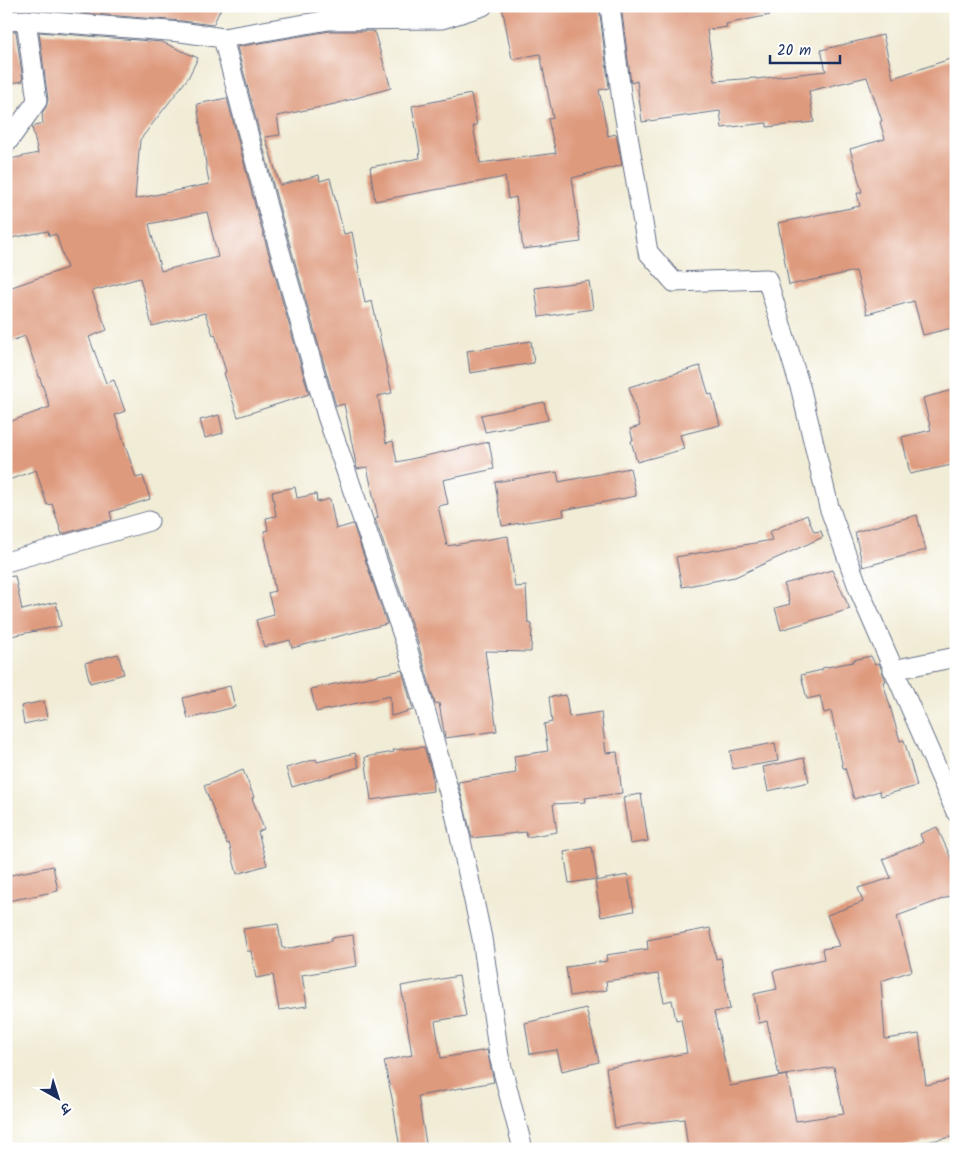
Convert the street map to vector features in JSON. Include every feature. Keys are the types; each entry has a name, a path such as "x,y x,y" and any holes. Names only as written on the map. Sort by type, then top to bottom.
{"street":[{"path":"6,21 26,20 181,32 222,38 329,20 442,19 483,6"},
{"path":"610,6 622,100 648,252 674,282 767,278 802,390 829,507 859,590 956,812"},
{"path":"6,144 37,100 26,20"},
{"path":"222,38 267,206 327,416 408,647 455,813 482,938 499,1056 523,1149"},
{"path":"6,562 149,521"},
{"path":"893,670 956,657"}],"building":[{"path":"80,6 222,6 213,25 81,13"},
{"path":"339,6 367,6 368,8 339,9"},
{"path":"502,6 599,6 609,88 599,90 608,136 616,134 622,165 572,178 581,242 523,249 516,197 508,199 505,177 375,201 370,167 420,158 412,106 471,94 477,125 473,126 480,163 556,153 548,119 553,118 540,54 512,59"},
{"path":"621,6 769,6 770,15 726,24 727,27 707,30 715,81 756,79 826,71 821,50 883,35 893,78 956,57 956,327 923,335 914,301 867,314 856,271 789,285 778,223 860,206 857,193 862,192 850,149 885,139 880,122 882,121 867,77 809,91 814,122 767,127 767,123 722,128 720,111 642,122 637,81 631,83"},
{"path":"330,31 374,31 391,88 335,104 277,116 280,135 265,137 280,185 319,175 320,181 330,178 344,234 352,232 365,303 372,301 392,393 378,396 386,443 393,441 397,462 489,442 494,469 443,480 448,504 438,506 447,546 508,536 515,587 526,586 528,623 532,624 531,652 485,651 497,731 445,738 439,703 435,704 418,643 375,519 378,518 367,467 357,469 344,404 336,406 278,203 237,47"},
{"path":"6,32 16,32 23,81 6,84"},
{"path":"39,32 162,42 198,58 188,78 140,140 135,199 209,184 197,104 227,98 256,209 309,394 238,417 224,373 226,372 215,334 213,335 205,313 152,326 140,278 92,291 107,330 89,337 106,383 114,380 125,411 115,415 136,478 143,476 150,499 110,512 112,520 62,534 52,504 47,505 36,470 6,481 6,423 50,407 25,336 6,343 6,289 67,268 56,234 49,236 48,231 6,239 6,160 38,153 32,127 43,124 42,113 48,100","holes":["207,212 218,257 161,271 149,224"]},
{"path":"589,281 593,309 539,317 535,288"},
{"path":"531,341 534,363 470,373 467,351"},
{"path":"700,366 709,395 712,394 720,425 680,435 684,449 637,462 631,441 633,440 630,429 640,426 629,387"},
{"path":"956,389 956,464 910,474 902,437 931,430 923,398"},
{"path":"544,402 548,420 485,432 481,415"},
{"path":"219,415 223,433 205,438 200,420"},
{"path":"630,468 636,496 563,510 564,516 502,526 495,482 557,472 559,482"},
{"path":"295,487 297,498 316,494 317,502 330,499 336,529 353,524 387,624 292,648 290,640 264,647 256,620 274,615 268,593 275,591 264,531 268,530 266,518 276,516 272,492"},
{"path":"807,515 814,532 821,531 823,537 735,577 682,587 676,557 772,540 769,532"},
{"path":"917,515 926,550 863,567 855,532"},
{"path":"832,570 850,609 781,630 775,608 790,604 784,584"},
{"path":"15,576 22,610 56,602 61,626 6,637 6,577"},
{"path":"118,654 124,674 90,683 85,663"},
{"path":"871,656 875,664 879,663 886,681 883,682 900,741 904,740 917,786 881,796 879,791 854,799 845,768 843,768 831,711 824,713 820,696 807,699 801,675"},
{"path":"402,670 413,710 391,716 390,696 316,712 311,689"},
{"path":"230,686 235,707 188,719 183,698"},
{"path":"566,695 569,717 601,712 606,753 617,752 622,793 585,798 586,802 553,804 557,832 527,837 526,832 472,838 458,782 516,773 514,756 548,751 544,724 552,722 549,697"},
{"path":"44,701 47,719 24,724 21,706"},
{"path":"775,743 778,761 733,769 730,751"},
{"path":"424,747 432,773 433,791 371,800 365,757 394,752 393,750"},
{"path":"355,753 359,767 292,787 286,768 316,759 317,762"},
{"path":"804,758 809,782 768,791 763,767"},
{"path":"243,770 264,829 258,832 267,865 237,874 229,843 227,844 204,786"},
{"path":"641,794 648,841 630,844 623,797"},
{"path":"937,827 956,869 956,894 897,916 912,971 881,981 885,1039 919,1034 926,1085 956,1079 956,1136 892,1149 688,1149 684,1119 615,1128 606,1068 687,1053 681,1019 676,1020 672,1000 664,1002 658,974 606,981 607,990 570,996 566,967 607,961 606,955 648,949 647,940 710,928 716,959 721,958 730,1009 714,1012 730,1086 787,1075 796,1121 844,1114 834,1067 779,1076 767,1021 759,1023 754,994 777,989 773,971 824,959 822,949 839,946 827,915 863,902 858,888 891,878 883,859 923,842 920,834"},
{"path":"592,847 597,879 569,883 564,852"},
{"path":"53,866 58,891 8,901 6,876"},
{"path":"628,875 634,911 601,917 595,881"},
{"path":"278,924 282,948 284,947 284,949 331,941 331,938 353,935 357,966 302,975 307,1006 279,1010 273,975 256,978 251,951 247,951 243,929"},
{"path":"459,976 466,1016 435,1021 441,1058 487,1050 494,1082 418,1096 427,1149 400,1149 384,1061 412,1055 401,986"},
{"path":"586,1008 599,1062 562,1071 557,1050 530,1054 525,1023"}]}
